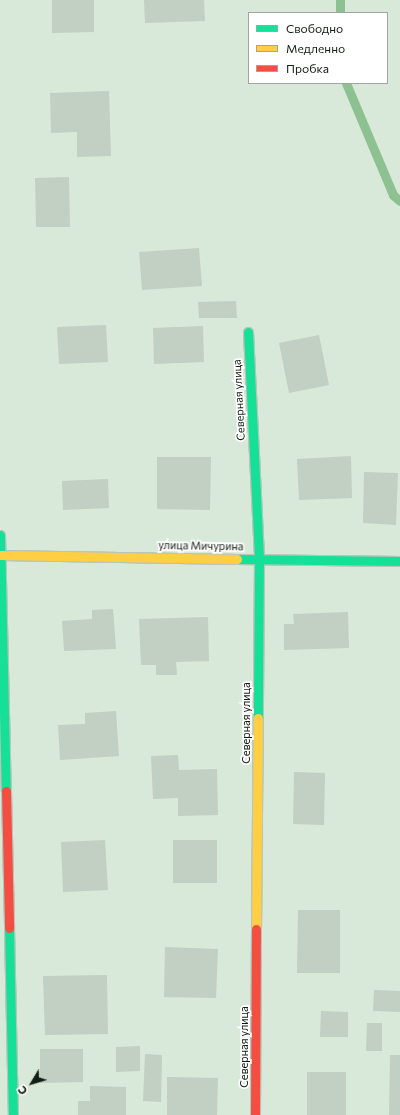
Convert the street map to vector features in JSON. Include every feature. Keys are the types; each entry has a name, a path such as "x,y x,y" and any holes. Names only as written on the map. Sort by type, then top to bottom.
{"street":[{"name":"Северная улица","path":"248,332 259,558 255,1115"},
{"path":"0,535 13,1115"},
{"name":"улица Мичурина","path":"1,555 400,561"}],"building":[{"path":"52,0 94,0 94,32 52,33"},
{"path":"144,0 204,0 205,21 145,23"},
{"path":"109,91 111,156 77,157 77,132 51,133 50,93"},
{"path":"69,177 70,227 36,227 35,178"},
{"path":"199,248 202,286 142,290 139,252"},
{"path":"236,301 237,318 199,318 198,302"},
{"path":"106,325 108,362 59,364 57,327"},
{"path":"203,326 204,362 154,364 153,328"},
{"path":"319,335 329,385 289,393 279,343"},
{"path":"351,456 352,498 299,500 297,459"},
{"path":"157,457 211,457 210,510 157,509"},
{"path":"364,472 398,473 396,525 363,523"},
{"path":"108,479 109,508 63,510 62,481"},
{"path":"113,609 116,649 64,651 62,621 92,619 92,610"},
{"path":"348,612 349,648 284,650 284,624 294,624 293,614"},
{"path":"208,617 209,661 176,662 177,675 156,675 156,665 141,665 139,619"},
{"path":"116,711 119,756 60,760 58,725 85,724 85,713"},
{"path":"178,755 179,770 217,769 218,815 178,816 178,798 153,799 151,756"},
{"path":"294,772 325,773 324,825 293,824"},
{"path":"105,840 108,890 63,892 61,842"},
{"path":"173,840 217,840 217,883 173,883"},
{"path":"298,910 340,910 340,973 297,973"},
{"path":"165,947 218,949 216,998 164,997"},
{"path":"107,975 108,1034 45,1035 43,976"},
{"path":"374,990 400,991 400,1012 373,1011"},
{"path":"321,1011 348,1012 348,1037 320,1037"},
{"path":"367,1023 382,1023 382,1051 366,1051"},
{"path":"140,1046 140,1071 116,1072 116,1047"},
{"path":"40,1049 83,1049 83,1082 40,1083"},
{"path":"145,1054 162,1055 161,1102 143,1101"},
{"path":"390,1055 400,1055 400,1115 389,1115"},
{"path":"307,1072 346,1072 346,1115 307,1115"},
{"path":"167,1077 218,1078 217,1115 167,1115"},
{"path":"90,1086 126,1087 126,1115 78,1115 78,1101 90,1101"}],"waterway":[{"path":"340,0 340,12"},
{"path":"346,84 393,195 400,201"}],"traffic: fast":[{"path":"248,332 259,558 258,718"},
{"path":"0,535 6,791"},
{"path":"237,559 400,561"},
{"path":"9,928 13,1115"}],"traffic: slow":[{"path":"1,555 237,559"},
{"path":"256,929 258,718"}],"traffic: jam":[{"path":"6,791 9,928"},
{"path":"255,1115 256,929"}]}
